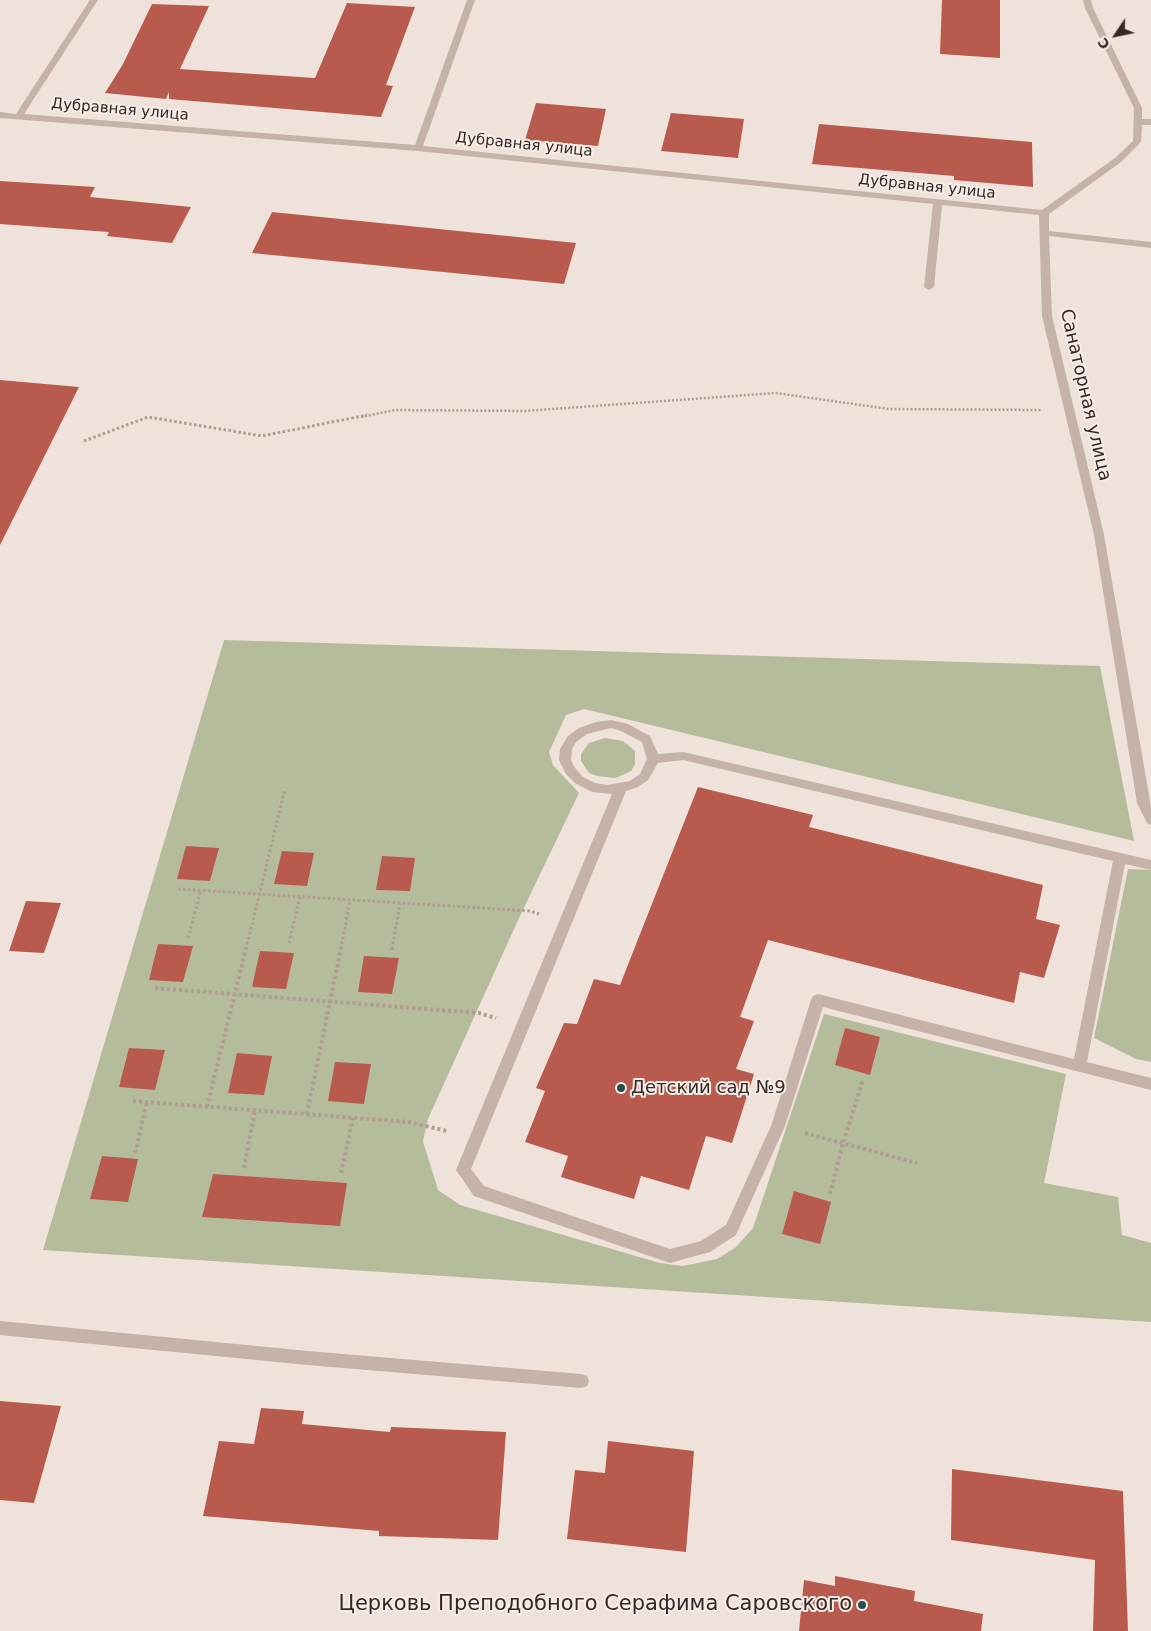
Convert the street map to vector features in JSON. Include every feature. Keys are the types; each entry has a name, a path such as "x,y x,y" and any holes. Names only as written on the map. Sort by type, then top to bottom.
{"street":[{"path":"19,116 94,0"},
{"path":"418,148 470,0"},
{"path":"1044,213 1118,160 1137,142 1138,108 1089,8 1087,0"},
{"name":"Дубравная улица","path":"0,115 418,148 1044,213"},
{"path":"1138,122 1151,122"},
{"path":"929,287 938,202"},
{"name":"Санаторная улица","path":"1044,213 1047,316 1099,535 1143,803 1151,820"},
{"path":"1044,234 1151,245"},
{"path":"611,724 624,726 646,739 651,748 653,758 650,769 644,777 634,784 607,790 592,787 579,780 570,771 565,760 566,749 572,739 583,730 611,724"},
{"path":"653,758 683,756 1151,865"},
{"path":"621,788 463,1170 479,1191 670,1256 705,1247 731,1230 778,1126 818,1000 1151,1084"},
{"path":"1078,1066 1120,857"},
{"path":"0,1328 308,1358 581,1381"}],"path":[{"path":"84,441 148,417 262,436 395,410 525,411 776,393 888,410 1069,410"},
{"path":"207,1106 285,789"},
{"path":"178,889 530,911 566,922"},
{"path":"188,938 201,890"},
{"path":"289,943 300,897"},
{"path":"307,1114 350,900"},
{"path":"392,950 400,903"},
{"path":"155,988 479,1013 522,1027"},
{"path":"830,1194 843,1143 863,1080"},
{"path":"133,1101 409,1122 477,1138"},
{"path":"135,1153 147,1102"},
{"path":"244,1168 254,1110"},
{"path":"342,1173 354,1118"},
{"path":"778,1126 917,1163"}],"green space":[{"name":"Детский сад №9","path":"224,640 1100,666 1134,841 584,709 566,715 549,752 553,765 579,793 519,918 428,1119 423,1141 438,1190 460,1205 660,1263 683,1266 717,1259 735,1248 753,1228 824,1014 1066,1074 1044,1183 1118,1197 1122,1235 1151,1243 1151,1322 43,1250"},
{"path":"605,738 623,741 635,751 635,764 631,771 615,778 589,773 581,761 581,754 589,743"},
{"path":"1128,869 1151,870 1151,1062 1136,1059 1094,1038"}],"building":[{"path":"942,0 1000,0 1000,58 940,54"},
{"path":"347,3 415,7 386,85 393,86 381,117 169,99 169,92 166,99 105,93 123,64 152,4 209,6 180,69 315,78"},
{"path":"536,103 606,109 598,146 525,140"},
{"path":"671,113 744,119 738,158 661,151"},
{"path":"819,124 1032,142 1033,187 954,180 954,176 812,164"},
{"path":"0,181 95,187 90,197 191,207 172,243 107,236 109,232 0,224"},
{"path":"272,212 576,243 564,284 252,253"},
{"path":"0,380 79,387 0,545"},
{"path":"698,787 813,815 809,827 1043,885 1036,919 1060,925 1044,978 1020,972 1014,1003 768,940 740,1017 754,1021 736,1069 754,1074 732,1143 706,1136 689,1190 641,1176 634,1199 561,1177 568,1156 525,1142 545,1091 536,1088 564,1023 577,1024 594,979 620,985"},
{"path":"186,846 219,848 210,881 177,879"},
{"path":"282,851 314,853 307,886 274,884"},
{"path":"382,856 415,858 410,891 376,890"},
{"path":"26,901 61,903 44,953 9,951"},
{"path":"158,944 193,946 183,982 149,980"},
{"path":"260,951 294,953 286,989 252,987"},
{"path":"364,956 399,958 392,994 358,992"},
{"path":"845,1028 880,1037 870,1075 835,1065"},
{"path":"129,1048 165,1050 155,1090 119,1087"},
{"path":"237,1053 272,1056 264,1095 228,1093"},
{"path":"335,1062 371,1064 364,1104 328,1101"},
{"path":"102,1156 138,1159 128,1202 90,1199"},
{"path":"213,1174 347,1183 340,1226 202,1217"},
{"path":"794,1191 831,1202 820,1244 782,1234"},
{"path":"0,1401 61,1406 34,1503 0,1500"},
{"path":"261,1408 304,1411 302,1424 390,1432 391,1427 506,1432 498,1540 379,1536 379,1531 203,1516 219,1441 254,1444"},
{"path":"608,1441 694,1451 686,1552 567,1539 575,1470 605,1473"},
{"path":"952,1469 1123,1491 1128,1631 1093,1631 1095,1560 951,1540"},
{"name":"Церковь Преподобного Серафима Саровского","path":"835,1576 915,1591 914,1601 983,1614 981,1631 799,1631 804,1580 835,1586"}],"place":[{"name":"Детский сад №9","path":"621,1088"},
{"name":"Церковь Преподобного Серафима Саровского","path":"862,1605"}]}
